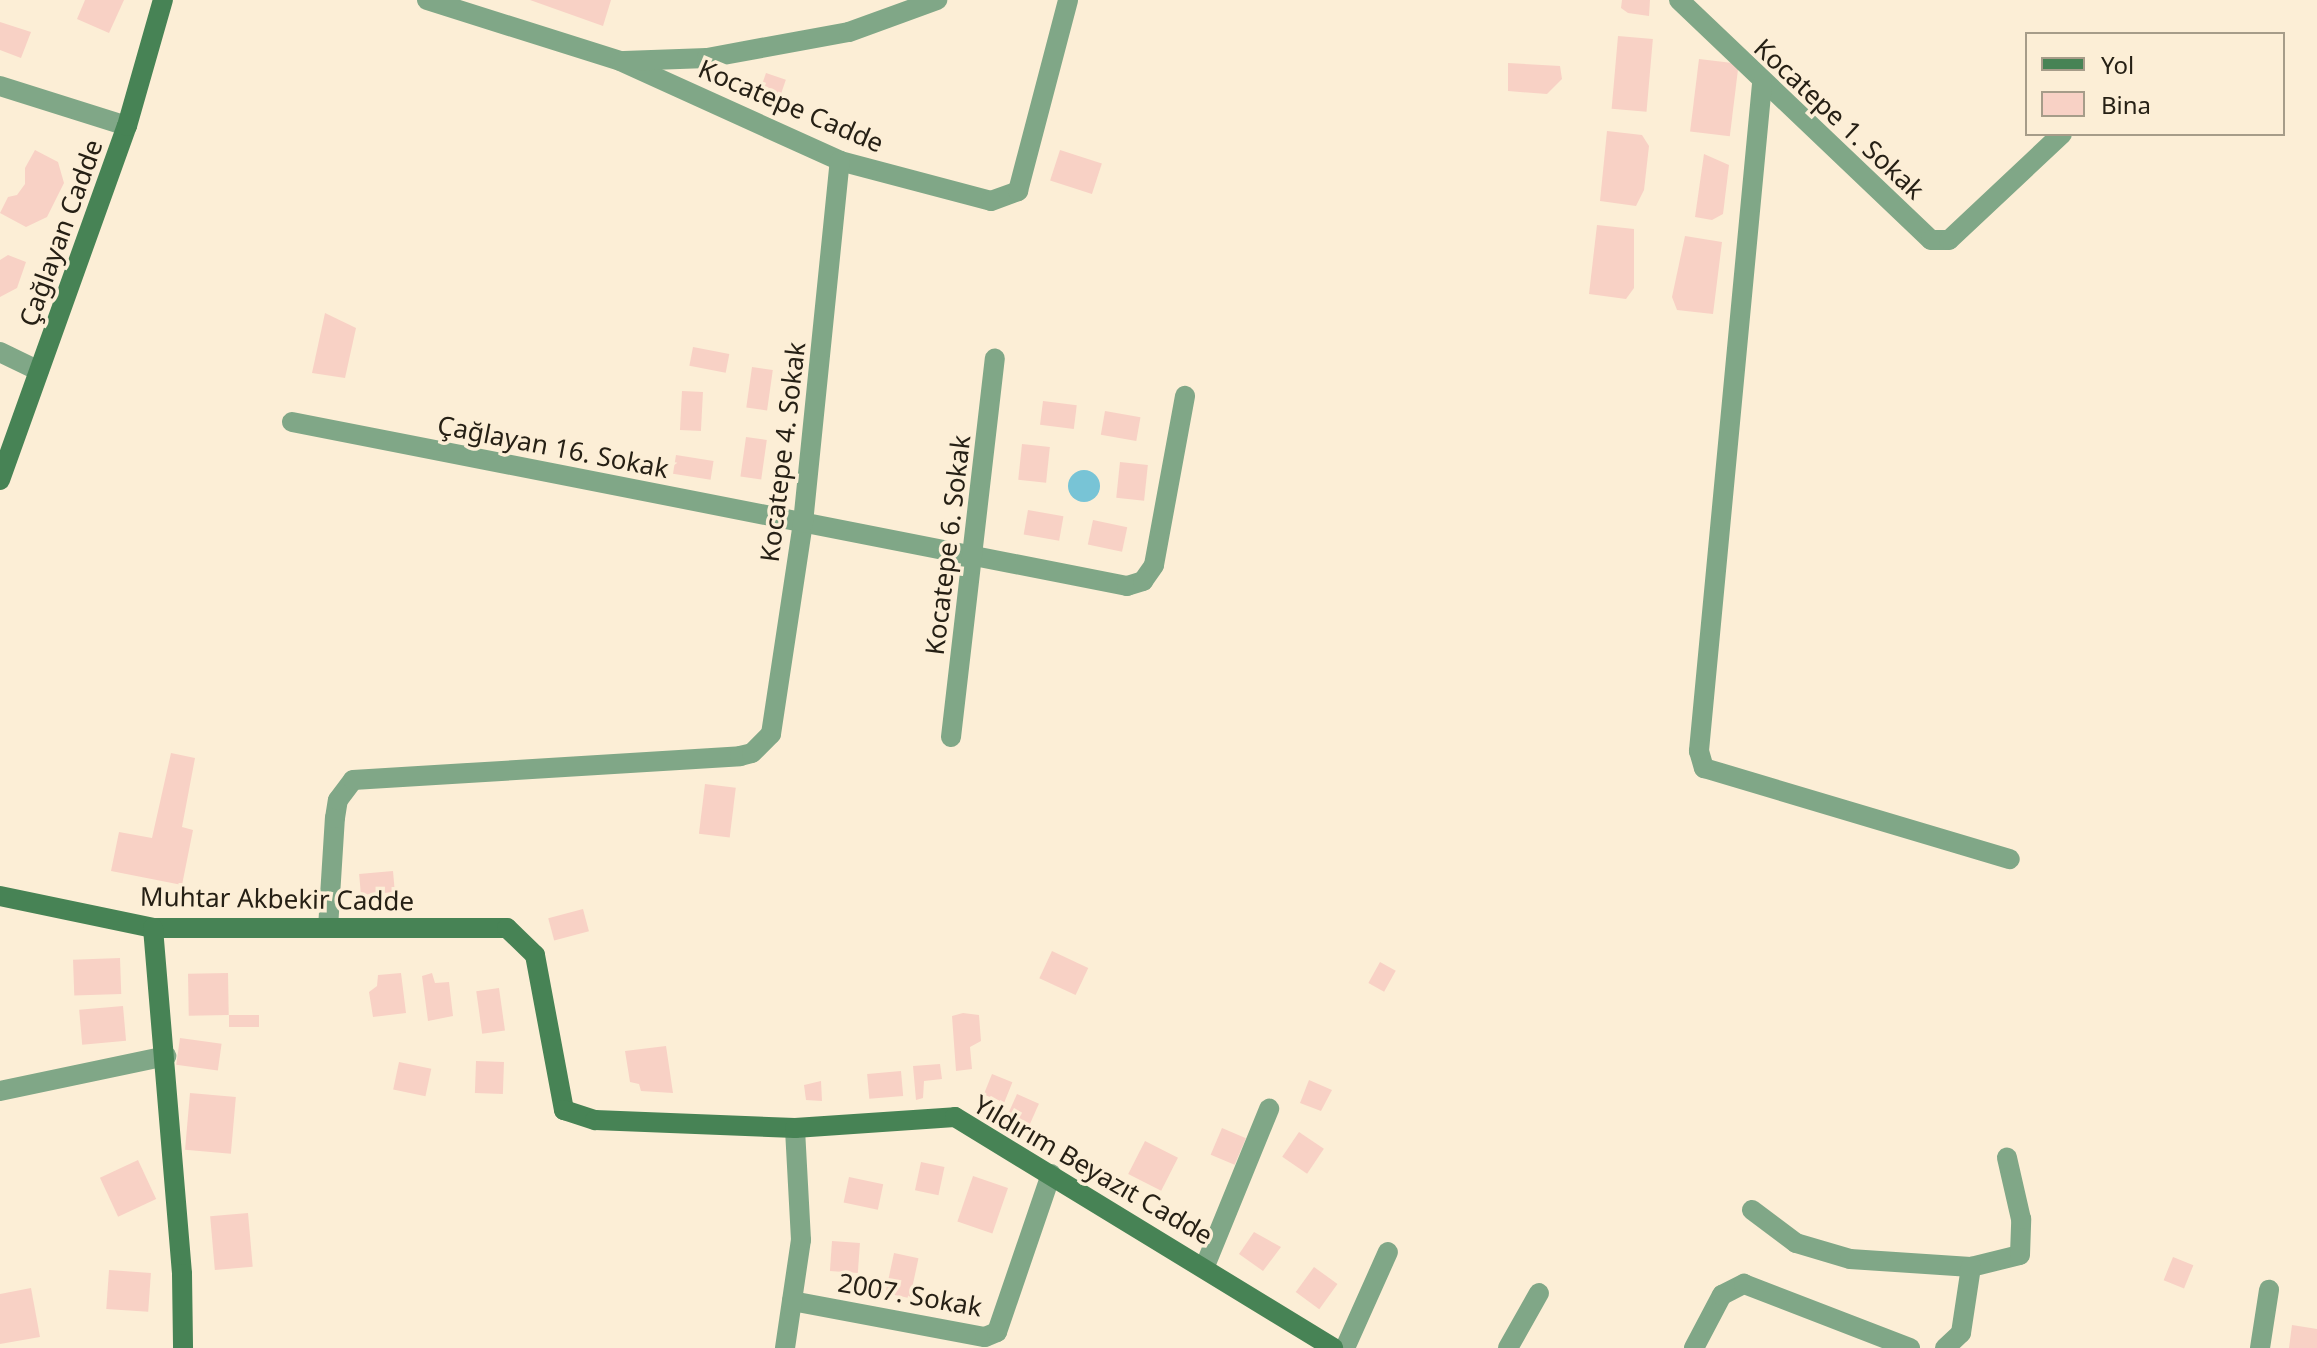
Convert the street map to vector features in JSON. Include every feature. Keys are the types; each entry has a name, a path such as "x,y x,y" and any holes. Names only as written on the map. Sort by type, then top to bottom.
{"street":[{"name":"Çağlayan Cadde","path":"0,480 127,126 163,0"},
{"path":"427,0 620,61 707,58 849,32 937,0"},
{"name":"Kocatepe Cadde","path":"620,61 840,161 991,201 1018,191 1068,0"},
{"name":"Kocatepe 1. Sokak","path":"1679,0 1762,84 1931,240 1949,240 2060,136"},
{"path":"1762,84 1699,751 1704,768 2010,859"},
{"path":"0,86 127,126"},
{"name":"Kocatepe 4. Sokak","path":"328,928 338,800 353,780 740,756 761,745 771,734 803,523 840,161"},
{"path":"0,352 39,371"},
{"name":"Kocatepe 6. Sokak","path":"951,737 995,359"},
{"name":"Çağlayan 16. Sokak","path":"292,422 1127,586 1143,581 1154,565 1185,396"},
{"name":"Muhtar Akbekir Cadde","path":"0,896 153,928 507,928 535,955 564,1110"},
{"path":"153,928 176,1187 183,1348"},
{"path":"0,1091 166,1056"},
{"path":"1205,1266 1269,1109"},
{"name":"Yıldırım Beyazıt Cadde","path":"564,1110 595,1120 795,1128 955,1117 1205,1266 1333,1348"},
{"path":"785,1348 801,1240 795,1128"},
{"path":"1752,1210 1796,1243 1850,1259 1971,1267 2020,1255 2021,1219 2007,1158"},
{"name":"2007. Sokak","path":"792,1301 985,1337 997,1332 1051,1174"},
{"path":"1345,1348 1388,1252"},
{"path":"1945,1348 1961,1333 1971,1267"},
{"path":"1694,1348 1722,1295 1744,1284 1910,1348"},
{"path":"2260,1348 2269,1290"},
{"path":"1508,1348 1539,1293"}],"water":[{"path":"1084,470 1096,474 1100,486 1096,498 1084,502 1072,498 1068,486 1072,474"}],"building":[{"path":"85,0 124,0 109,33 77,19"},
{"path":"530,0 611,0 603,26"},
{"path":"1622,0 1650,0 1649,16 1628,13 1621,8"},
{"path":"0,22 31,32 21,58 0,50"},
{"path":"1618,36 1653,39 1647,112 1612,109"},
{"path":"1699,59 1739,64 1730,136 1690,131"},
{"path":"1508,63 1560,66 1562,79 1547,94 1508,91"},
{"path":"766,73 786,80 778,103 758,97"},
{"path":"1607,131 1642,135 1649,146 1644,190 1636,206 1600,201"},
{"path":"35,150 58,162 64,183 47,217 26,227 0,213 8,197 17,195 25,184 25,168"},
{"path":"1060,150 1102,164 1092,194 1050,180"},
{"path":"1704,154 1729,165 1723,214 1712,220 1695,217"},
{"path":"1597,225 1634,229 1634,288 1626,299 1589,294"},
{"path":"1685,236 1722,242 1713,314 1677,310 1672,297"},
{"path":"8,255 26,262 17,288 0,297 0,260"},
{"path":"325,313 356,328 345,378 312,373"},
{"path":"693,347 729,354 726,373 689,366"},
{"path":"752,367 773,370 767,411 746,408"},
{"path":"682,391 703,392 701,431 680,430"},
{"path":"1043,401 1077,405 1074,429 1040,425"},
{"path":"1105,411 1140,417 1136,441 1101,435"},
{"path":"746,437 767,440 761,480 740,477"},
{"path":"1022,444 1050,447 1046,483 1018,480"},
{"path":"676,455 714,461 711,480 673,474"},
{"path":"1120,462 1148,465 1144,501 1116,498"},
{"path":"1028,510 1063,516 1059,541 1024,535"},
{"path":"1093,520 1127,527 1122,552 1088,544"},
{"path":"171,753 195,758 182,827 193,830 182,885 111,871 119,832 152,838"},
{"path":"705,784 736,788 730,837 699,834"},
{"path":"393,871 395,892 361,895 359,874"},
{"path":"583,909 589,931 554,941 548,918"},
{"path":"1052,951 1088,968 1076,995 1039,978"},
{"path":"120,958 121,994 74,996 73,960"},
{"path":"1380,962 1396,971 1384,992 1368,983"},
{"path":"228,973 229,1015 189,1016 188,974"},
{"path":"401,973 406,1013 373,1017 369,992 377,986 378,975"},
{"path":"432,973 435,983 449,982 453,1016 428,1021 422,976"},
{"path":"499,988 505,1031 482,1034 476,991"},
{"path":"123,1006 126,1041 82,1045 79,1010"},
{"path":"963,1013 979,1015 981,1041 970,1047 972,1069 956,1071 952,1016"},
{"path":"229,1015 259,1015 259,1027 229,1027"},
{"path":"180,1038 222,1044 218,1071 176,1065"},
{"path":"666,1046 673,1093 641,1091 639,1084 630,1082 625,1051"},
{"path":"476,1061 504,1062 503,1094 475,1093"},
{"path":"399,1062 431,1069 425,1096 393,1089"},
{"path":"940,1064 942,1079 924,1081 923,1098 916,1100 913,1066"},
{"path":"901,1071 903,1096 869,1099 867,1074"},
{"path":"992,1074 1012,1082 1004,1103 984,1094"},
{"path":"1309,1080 1332,1090 1321,1111 1300,1103"},
{"path":"821,1081 822,1101 806,1100 804,1085"},
{"path":"190,1093 236,1097 231,1154 185,1150"},
{"path":"1017,1094 1039,1104 1026,1133 1004,1123"},
{"path":"1222,1128 1246,1138 1235,1165 1211,1155"},
{"path":"1299,1132 1324,1149 1307,1174 1282,1157"},
{"path":"1145,1141 1178,1158 1161,1191 1128,1174"},
{"path":"138,1160 156,1199 118,1217 100,1178"},
{"path":"921,1162 944,1167 938,1195 915,1190"},
{"path":"973,1176 1008,1188 992,1233 957,1221"},
{"path":"849,1177 883,1184 878,1210 844,1202"},
{"path":"248,1213 253,1267 215,1270 210,1216"},
{"path":"1254,1232 1281,1247 1263,1271 1239,1254"},
{"path":"832,1241 860,1243 858,1273 830,1271"},
{"path":"894,1253 918,1258 910,1298 885,1293"},
{"path":"2173,1257 2193,1265 2184,1288 2164,1280"},
{"path":"1314,1267 1337,1284 1319,1309 1296,1292"},
{"path":"109,1270 151,1273 148,1312 106,1309"},
{"path":"31,1288 40,1337 0,1344 0,1294"},
{"path":"2292,1325 2317,1329 2317,1348 2289,1348"}]}
